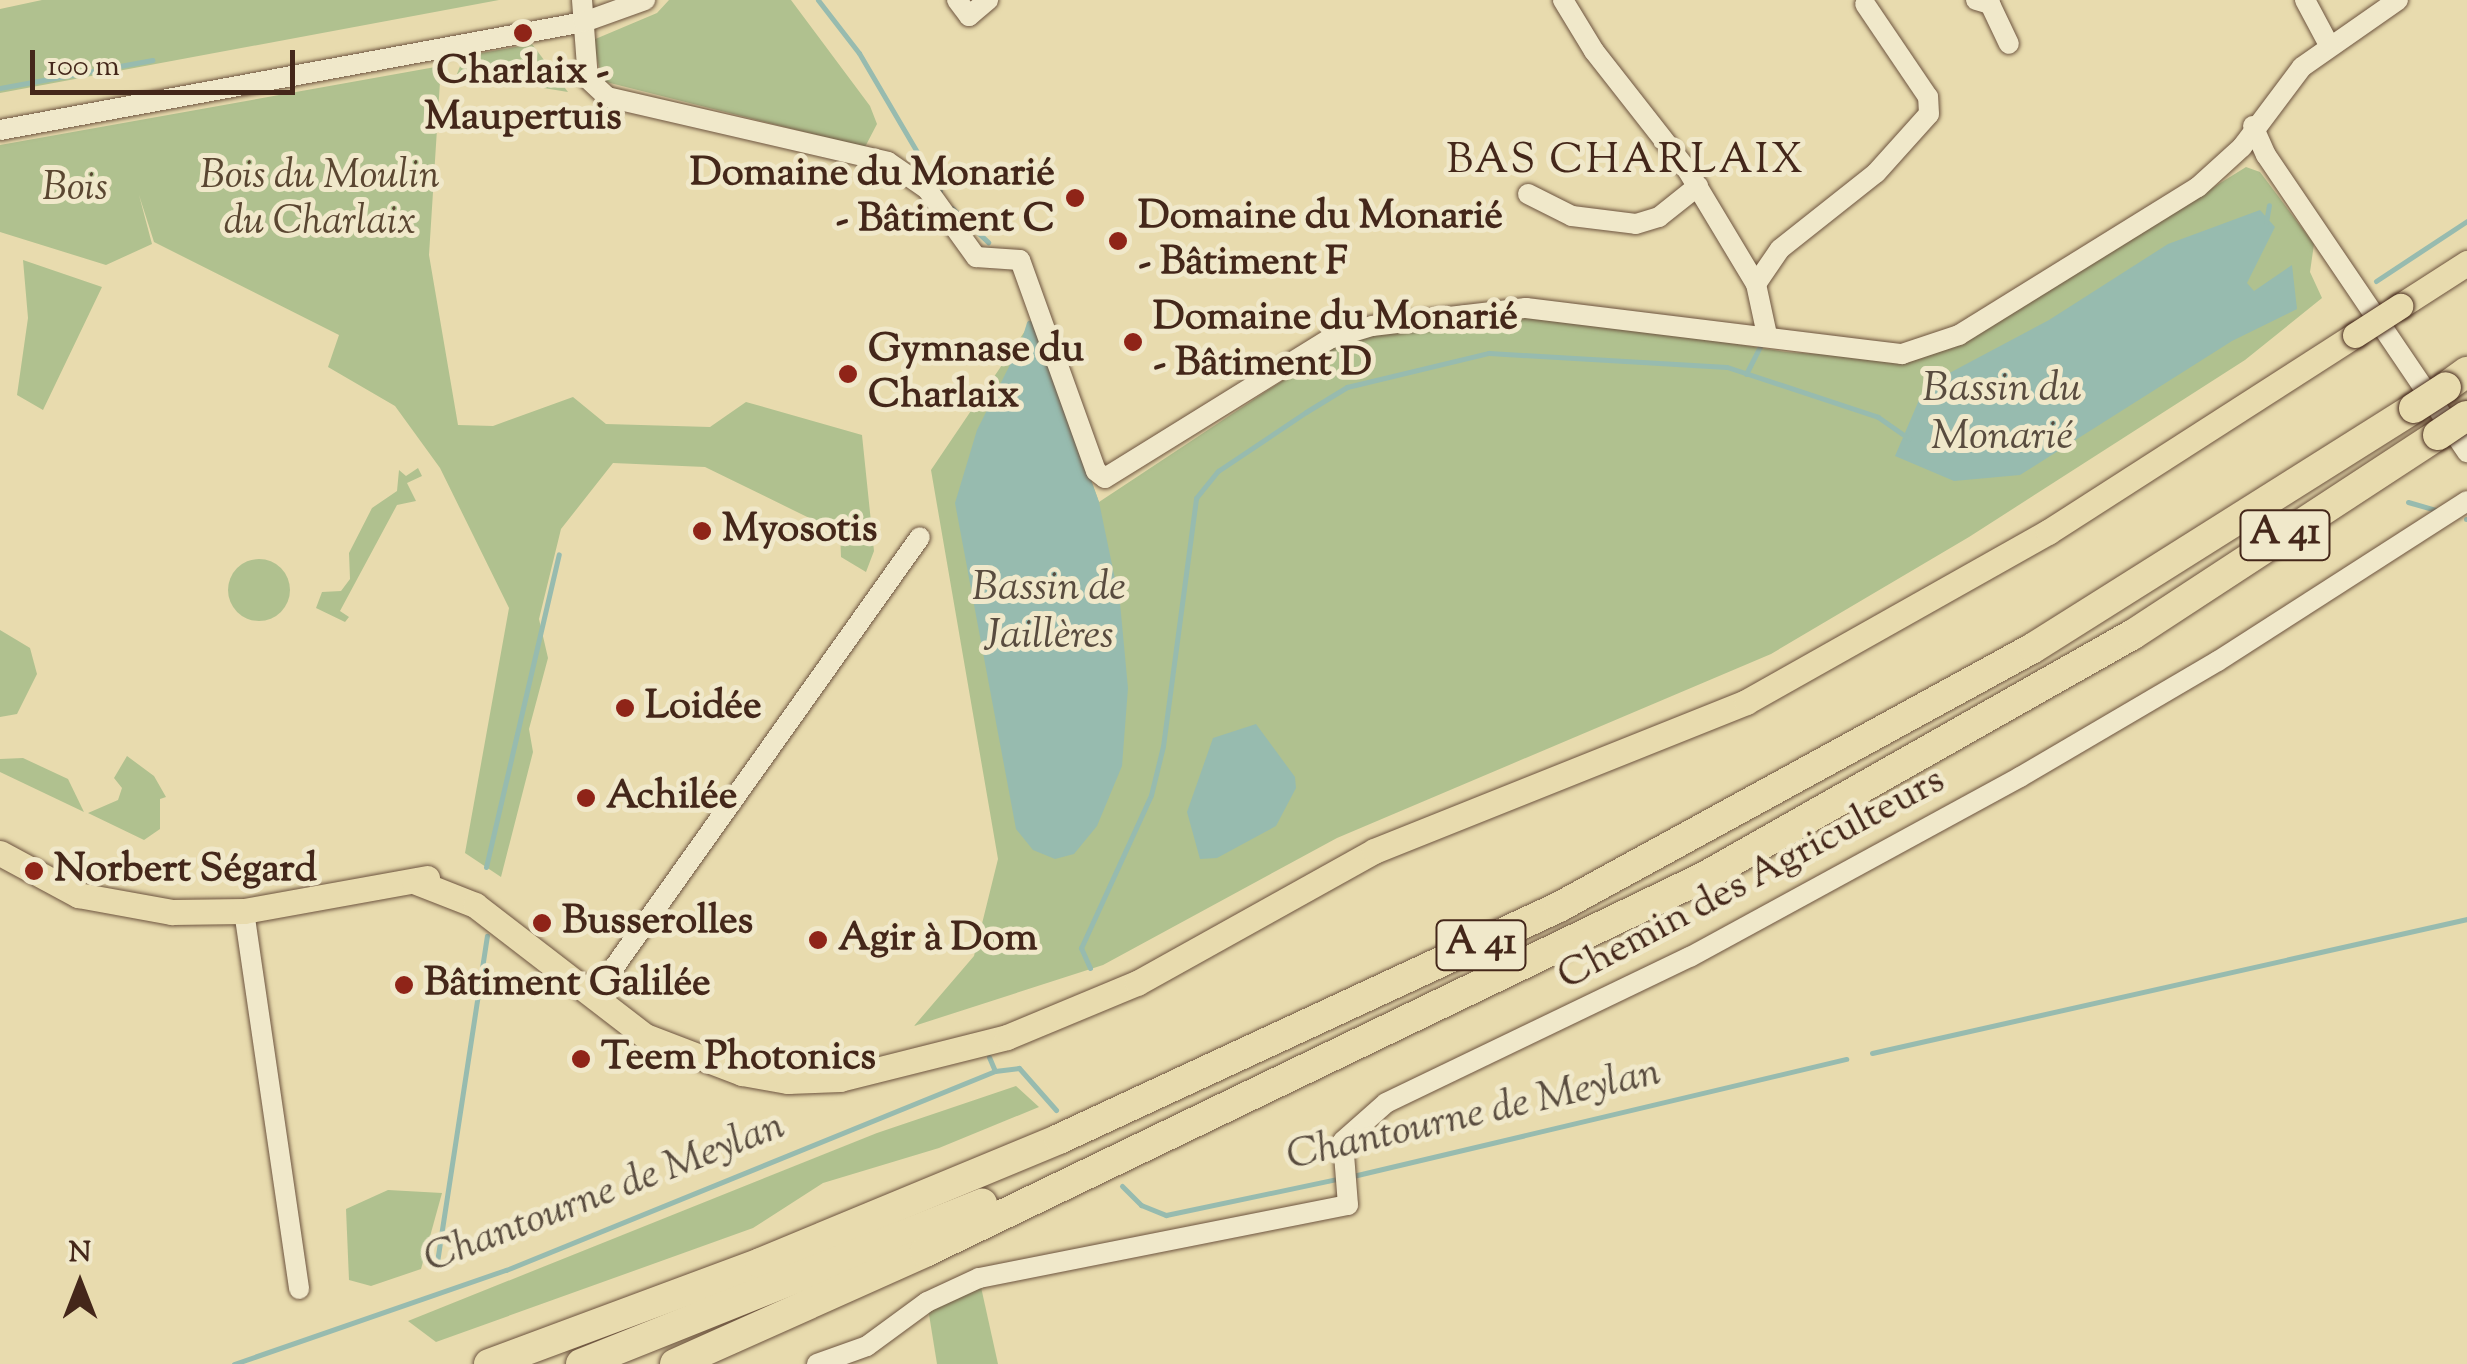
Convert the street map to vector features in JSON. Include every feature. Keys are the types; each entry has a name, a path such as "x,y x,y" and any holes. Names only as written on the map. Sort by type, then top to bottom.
{"highway":[{"name":"A 41","path":"489,1364 760,1263 1059,1139 1558,907 2033,648 2456,380"},
{"name":"A 41","path":"581,1364 925,1228 1524,968 1990,718 2132,635 2466,416"},
{"path":"675,1364 1524,968"}],"main road":[{"path":"0,853 78,895 103,896 172,912 244,911 387,880 442,875 479,888 598,991 664,1040 742,1073 840,1079 1007,1037 1103,999 1374,851 1746,702 2048,532 2467,263"},
{"path":"0,835 88,880 103,896"}],"street":[{"path":"582,0 588,79 607,97 875,158 927,189 976,257 1020,260 1096,471 1106,478 1329,339 1372,326 1526,308 1902,354 1959,335 2198,187 2242,147 2254,126 2328,45 2398,0"},
{"path":"0,130 584,22 645,0"},
{"path":"957,0 969,16 988,0"},
{"path":"1563,0 1594,52 1698,186 1756,284 1767,335"},
{"path":"1976,0 1990,4 2009,44"},
{"path":"2305,0 2328,45"},
{"path":"1756,284 1780,249 1876,173 1929,114 1928,97 1865,4"},
{"path":"2254,126 2266,155 2467,452"},
{"path":"1528,194 1572,216 1636,224 1659,217 1698,186"},
{"name":"Chemin des Agriculteurs","path":"817,1364 867,1346 927,1302 979,1278 1348,1205 1344,1141 1352,1126 1386,1103 1690,957 2020,777 2218,661 2467,501"},
{"path":"598,991 920,538"},
{"path":"244,911 299,1289"}],"green space":[{"path":"42,0 499,0 0,93 0,9"},
{"path":"669,0 791,0 870,106 877,124 865,147 602,81 593,40 657,13"},
{"path":"532,44 568,92 457,74 464,56"},
{"name":"Bois du Moulin du Charlaix","path":"441,66 429,255 458,425 493,426 573,397 606,424 710,427 746,402 862,435 874,551 866,572 841,557 840,533 705,467 613,463 561,529 539,619 548,658 529,729 533,752 501,877 465,853 509,608 440,468 395,406 328,367 339,335 154,242 139,195 152,244 106,265 0,232 0,145"},
{"path":"2246,167 2260,172 2314,244 2310,272 2322,298 2245,360 1969,537 1771,654 1337,838 1103,965 914,1026 974,956 998,859 931,470 1033,319 1099,502 1347,338 1541,313 1786,352 1915,360 1983,331"},
{"path":"23,260 102,287 43,410 17,395 28,318"},
{"path":"418,468 422,476 407,483 416,501 397,505 340,611 349,617 345,622 316,608 322,592 341,591 350,579 349,553 372,508 397,491 399,470 406,476"},
{"path":"259,559 281,568 290,590 281,612 259,621 237,612 228,590 237,568"},
{"path":"0,630 30,648 37,674 17,714 0,717"},
{"path":"127,756 154,776 166,797 160,799 160,829 144,840 88,813 118,800 122,788 114,778"},
{"path":"23,758 68,779 84,812 0,772 0,759"},
{"path":"1016,1086 1039,1107 939,1148 823,1183 753,1228 436,1342 408,1321 877,1133"},
{"path":"388,1190 442,1193 421,1269 371,1286 349,1280 346,1209"},
{"path":"979,1278 998,1364 937,1364 927,1302"}],"water":[{"name":"Bassin du Monarié","path":"2260,210 2275,227 2247,283 2254,291 2292,265 2297,309 2232,341 2020,475 1954,481 1895,456 1925,386 2049,320 2168,244"},
{"name":"Bassin de Jaillères","path":"1033,319 1099,502 1120,603 1128,688 1122,766 1097,826 1074,854 1055,859 1033,850 1016,829 955,503 977,430"},
{"path":"1256,724 1295,777 1296,788 1276,826 1217,858 1200,859 1187,812 1213,738"}],"waterway":[{"path":"818,0 859,53 940,191"},
{"path":"0,88 152,60"},
{"path":"2266,222 2269,205"},
{"path":"952,208 988,242"},
{"path":"2376,281 2467,221"},
{"path":"1024,339 1029,323"},
{"path":"1746,374 1761,344"},
{"path":"1090,968 1081,948 1151,795 1163,746 1196,498 1218,471 1306,412 1347,387 1489,353 1727,367 1878,417 1909,439"},
{"path":"2408,502 2439,511"},
{"path":"486,867 559,554"},
{"name":"Chantourne de Meylan","path":"1872,1053 2467,919"},
{"path":"437,1262 487,936"},
{"path":"989,1057 995,1071"},
{"name":"Chantourne de Meylan","path":"1353,1176 1846,1059"},
{"name":"Chantourne de Meylan","path":"234,1364 506,1270 995,1071 1019,1068 1056,1110"},
{"name":"Chantourne de Meylan","path":"1122,1186 1141,1205 1166,1215 1342,1178"}],"place":[{"name":"Charlaix - Maupertuis","path":"523,33"},
{"name":"Domaine du Monarié - Bâtiment C","path":"1075,198"},
{"name":"Domaine du Monarié - Bâtiment F","path":"1118,241"},
{"name":"Domaine du Monarié - Bâtiment D","path":"1133,342"},
{"name":"Gymnase du Charlaix","path":"848,374"},
{"name":"Myosotis","path":"702,531"},
{"name":"Loidée","path":"625,708"},
{"name":"Achilée","path":"586,798"},
{"name":"Norbert Ségard","path":"34,871"},
{"name":"Busserolles","path":"542,923"},
{"name":"Agir à Dom","path":"818,940"},
{"name":"Bâtiment Galilée","path":"404,985"},
{"name":"Teem Photonics","path":"581,1059"}],"district":[{"name":"BAS CHARLAIX","path":"1626,162"}],"park label":[{"name":"Bois","path":"75,190"}]}
